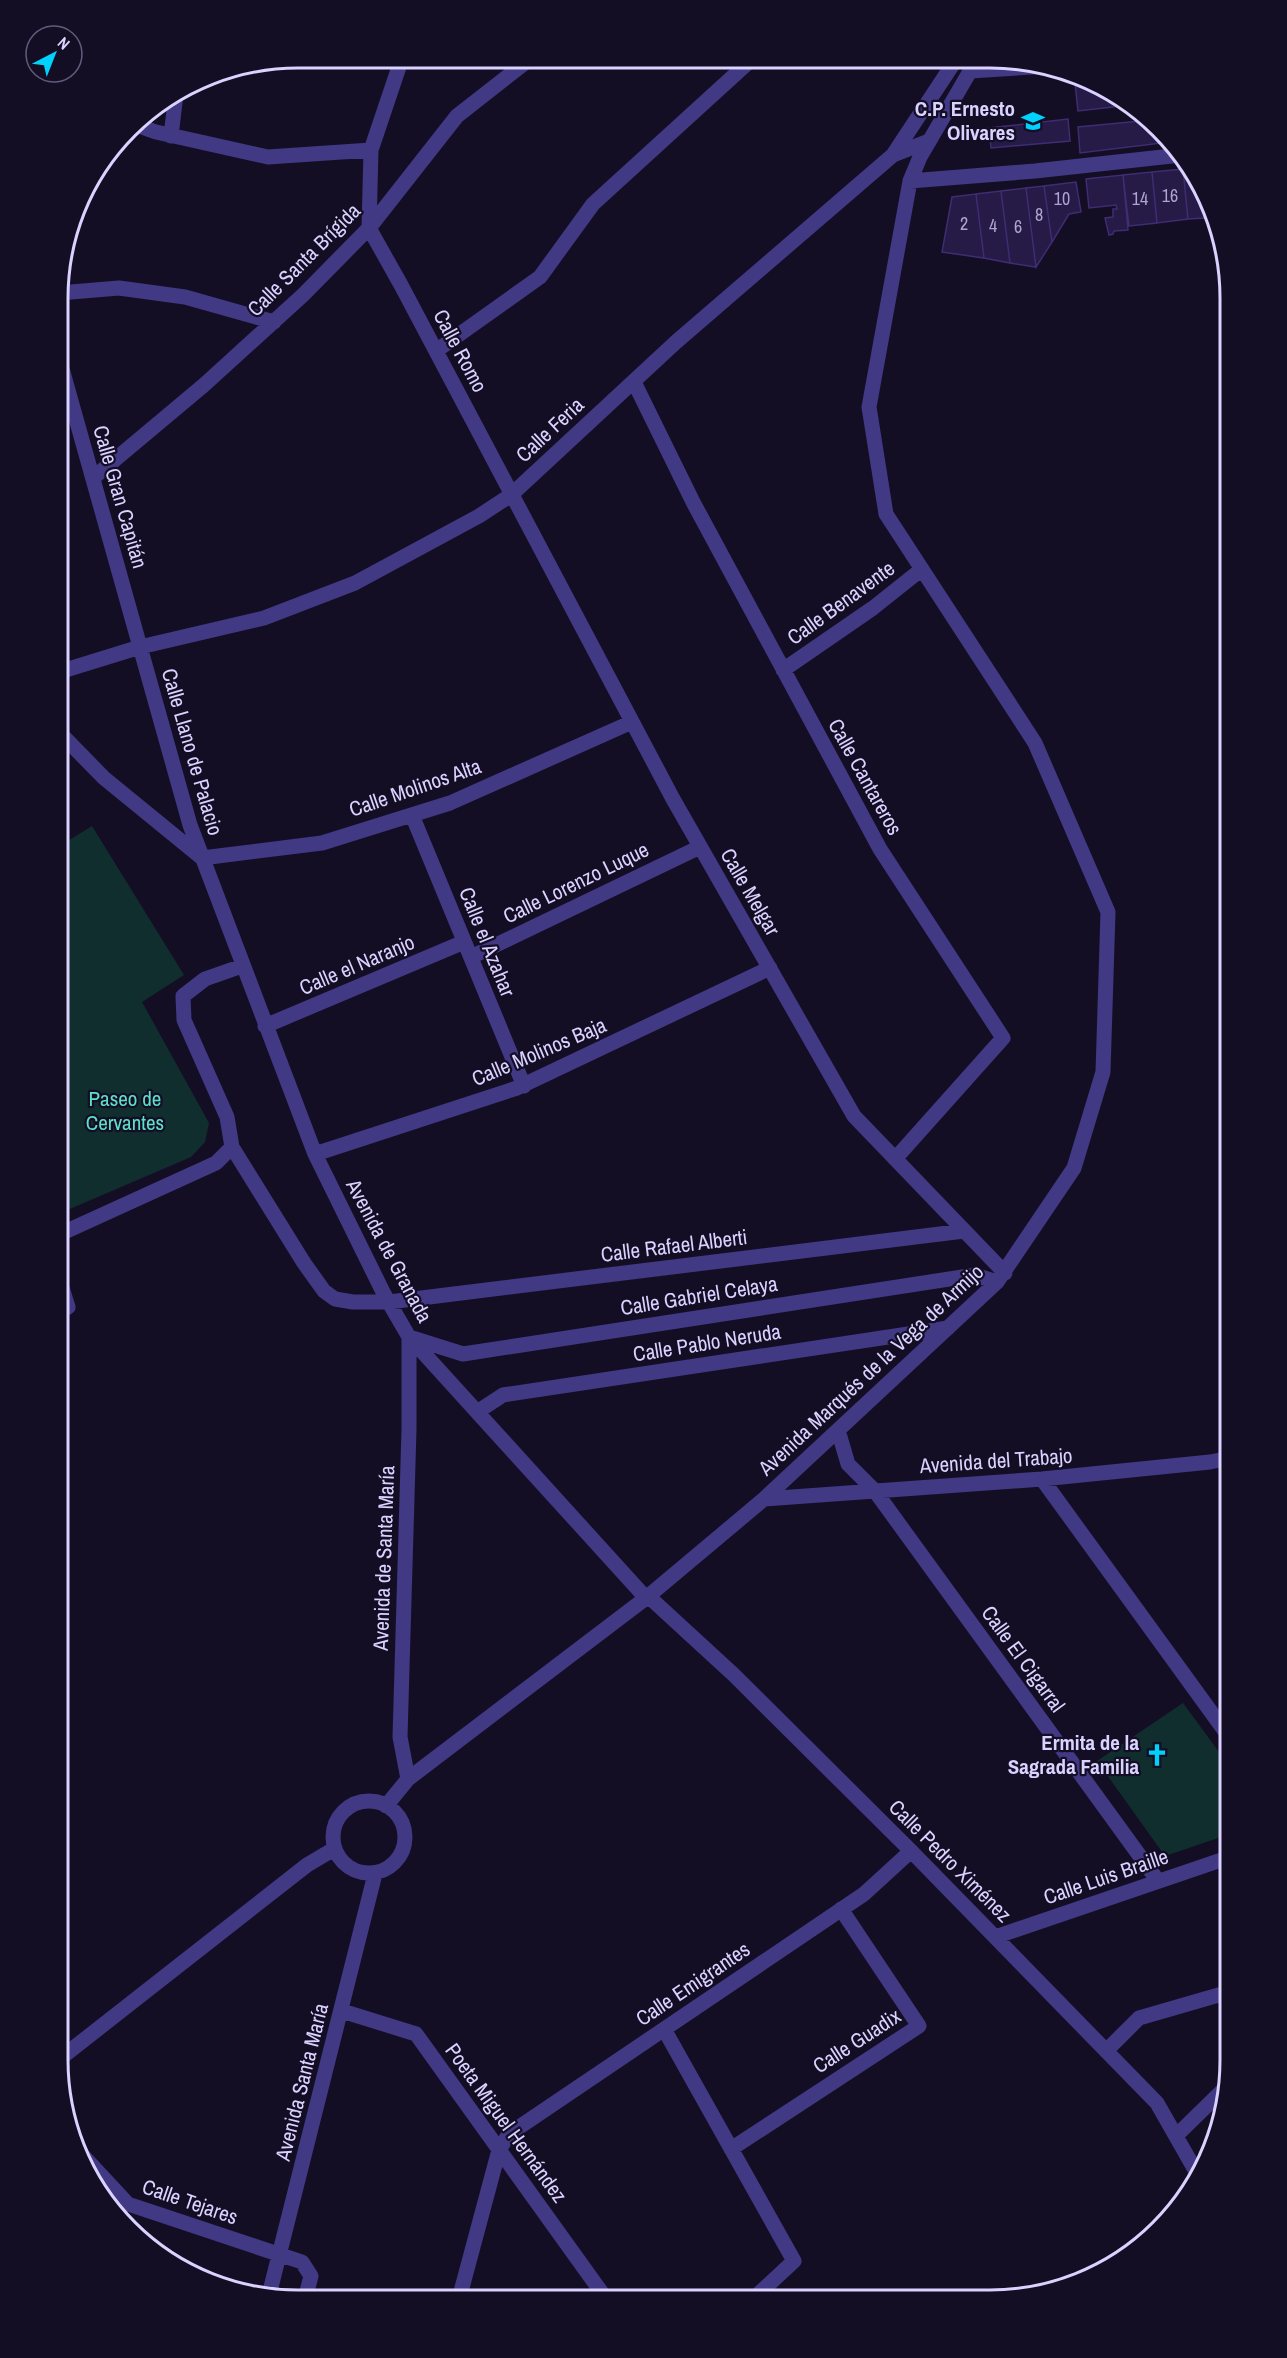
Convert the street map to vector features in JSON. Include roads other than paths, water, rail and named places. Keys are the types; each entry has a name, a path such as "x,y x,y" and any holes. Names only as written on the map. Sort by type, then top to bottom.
{"street":[{"path":"369,228 371,150 399,68"},
{"name":"Calle Santa Brígida","path":"93,478 204,385 274,322 369,228 457,116 518,68"},
{"path":"436,351 540,278 593,204 742,68"},
{"path":"893,155 951,68"},
{"name":"Avenida Marqués de la Vega de Armijo","path":"386,1806 408,1779 647,1597 765,1499 1001,1278 1074,1168 1103,1072 1108,912 1035,742 886,514 869,407 910,181 920,157 972,68"},
{"path":"171,136 175,103"},
{"path":"143,127 171,136 268,157 371,150"},
{"name":"Calle Feria","path":"68,669 140,647 264,618 355,583 479,516 511,495 634,382 893,155 929,141"},
{"path":"910,181 1035,171 1170,155"},
{"name":"Calle Romo","path":"369,228 511,495"},
{"path":"68,292 118,288 185,297 274,322"},
{"name":"Calle Cantareros","path":"634,382 693,502 880,849 1003,1038 895,1159"},
{"name":"Calle Gran Capitán","path":"68,390 140,647"},
{"name":"Calle Melgar","path":"511,495 700,847 854,1116 964,1231 1001,1278"},
{"name":"Calle Benavente","path":"783,670 873,608 922,569"},
{"name":"Calle Llano de Palacio","path":"140,647 190,825 202,858"},
{"name":"Calle Molinos Alta","path":"202,858 322,843 450,803 632,722"},
{"name":"Calle Llano de Palacio","path":"68,741 104,778 202,858"},
{"name":"Calle el Azahar","path":"412,815 524,1086"},
{"name":"Calle Lorenzo Luque","path":"471,957 700,847"},
{"name":"Avenida de Granada","path":"202,858 315,1154 388,1302 409,1337 647,1597"},
{"name":"Calle el Naranjo","path":"265,1026 464,942"},
{"path":"68,1230 216,1163 232,1147 227,1117 184,1020 183,996 205,979 242,966"},
{"name":"Calle Molinos Baja","path":"315,1154 524,1086 770,968"},
{"name":"Calle Rafael Alberti","path":"232,1147 324,1291 335,1299 352,1302 388,1302 964,1231"},
{"name":"Calle Gabriel Celaya","path":"409,1337 463,1354 975,1275 1001,1278"},
{"name":"Calle Pablo Neruda","path":"477,1412 503,1395 948,1328"},
{"name":"Avenida de Santa María","path":"408,1779 400,1737 410,1429 409,1337"},
{"name":"Calle El Cigarral","path":"838,1430 848,1464 876,1491 1158,1881"},
{"name":"Avenida del Trabajo","path":"765,1499 1042,1479 1220,1460"},
{"path":"1042,1479 1220,1724"},
{"name":"Calle Pedro Ximénez","path":"647,1597 734,1675 911,1851 1157,2103 1194,2167"},
{"path":"364,1801 380,1802 386,1806 392,1808 403,1822 406,1839 402,1855 390,1868 375,1874 357,1873 343,1863 334,1849 333,1832 338,1817 349,1806 364,1801"},
{"path":"68,2052 307,1865 334,1849"},
{"name":"Calle Emigrantes","path":"499,2150 509,2134 864,1894 911,1851"},
{"name":"Calle Luis Braille","path":"995,1937 1220,1860"},
{"name":"Avenida Santa María","path":"270,2289 375,1874"},
{"name":"Calle Guadix","path":"731,2149 919,2026 841,1909"},
{"path":"1106,2050 1139,2018 1220,1995"},
{"name":"Poeta Miguel Hernández","path":"342,2011 416,2034 600,2290"},
{"path":"664,2029 794,2261 763,2290"},
{"path":"1177,2135 1217,2096"},
{"path":"462,2290 499,2150"},
{"name":"Calle Tejares","path":"93,2166 128,2204 302,2262 311,2276 307,2290"}],"place":[{"name":"C.P. Ernesto Olivares","path":"1033,121"},
{"name":"Ermita de la Sagrada Familia","path":"1157,1755"}],"park label":[{"name":"Paseo de Cervantes","path":"125,1111"}]}
